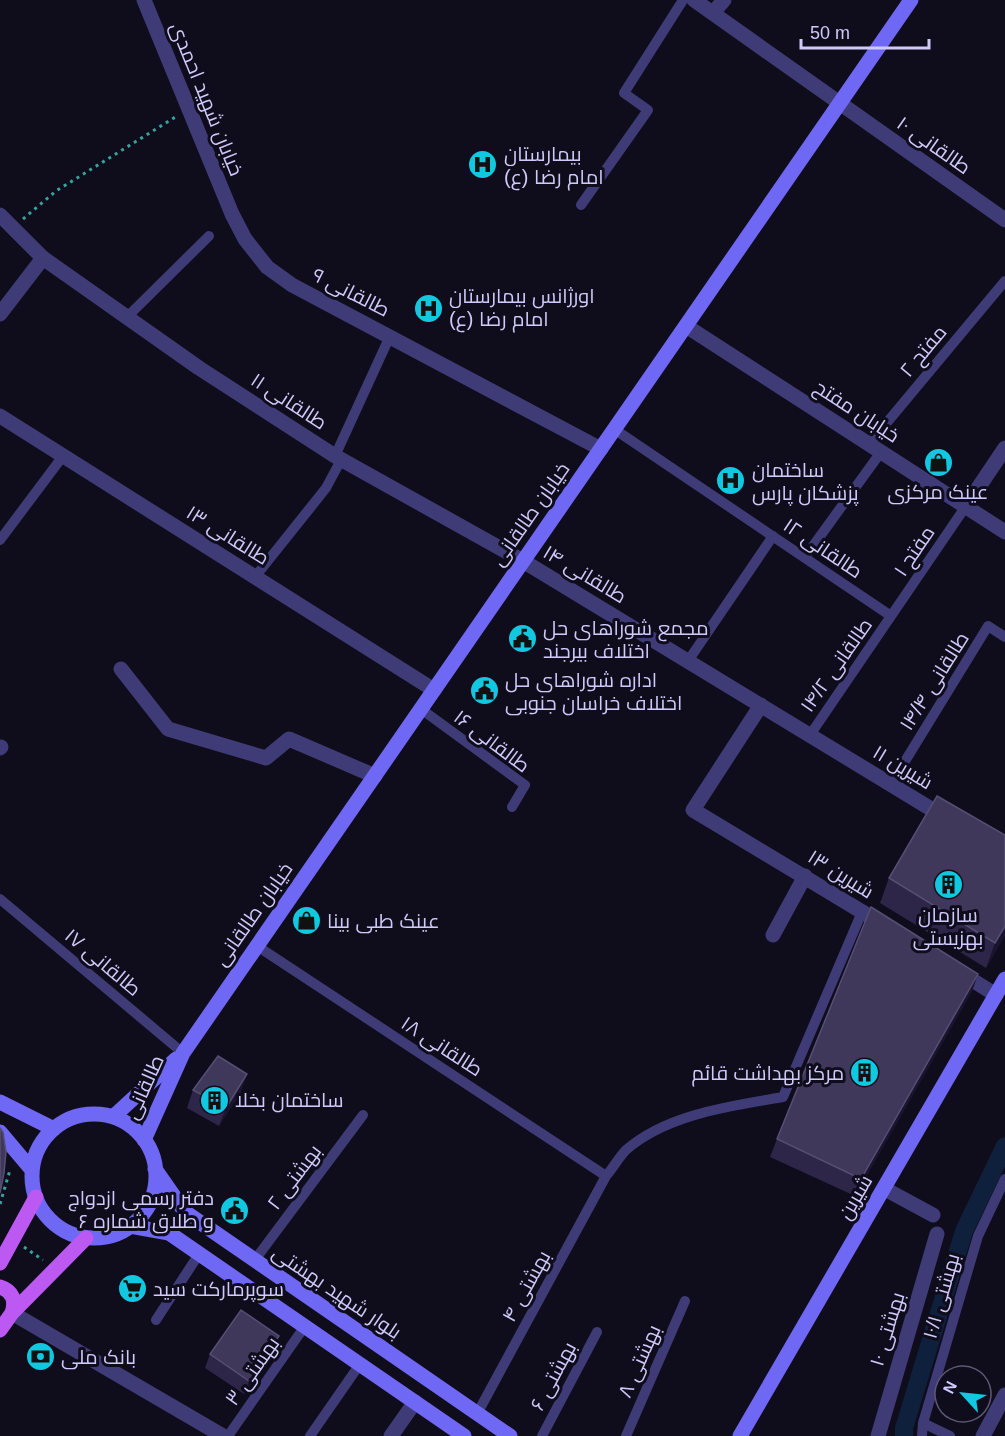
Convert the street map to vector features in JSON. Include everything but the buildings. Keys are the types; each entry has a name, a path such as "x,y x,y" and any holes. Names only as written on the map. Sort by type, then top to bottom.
{"main road":[{"name":"خیابان طالقانی","path":"183,1053 912,0"},
{"name":"شیرین","path":"740,1436 1005,979"},
{"path":"113,1117 183,1053"},
{"name":"طالقانی","path":"144,1140 183,1053"},
{"path":"0,1102 54,1129"},
{"path":"98,1114 113,1117 130,1126 144,1140 152,1154 155,1186 150,1201 130,1226 109,1236 86,1238 55,1225 43,1212 32,1184 32,1170 43,1141 67,1120 82,1115 98,1114"},
{"path":"0,1132 32,1170"},
{"name":"بلوار شهید بهشتی","path":"155,1169 185,1212 510,1436"},
{"path":"0,1263 36,1197"},
{"path":"130,1226 170,1233 464,1436"},
{"path":"0,1330 12,1313 86,1238"},
{"path":"0,1287 12,1295 14,1306 12,1313"}],"street":[{"name":"خیابان شهید احمدی","path":"144,0 232,214"},
{"name":"طالقانی ۱۰","path":"694,0 1005,220"},
{"path":"713,13 724,0"},
{"name":"طالقانی ۹","path":"232,214 245,239 267,267 292,285 601,449"},
{"name":"طالقانی ۱۱","path":"0,216 43,258 199,368 338,458 523,561"},
{"path":"0,314 43,258"},
{"name":"خیابان مفتح","path":"686,326 1005,532"},
{"name":"طالقانی ۱۳","path":"0,416 434,690"},
{"path":"966,506 1005,448"},
{"name":"طالقانی ۱۴","path":"523,561 810,735"},
{"path":"121,669 168,729 266,758 289,739 375,776"},
{"name":"شیرین ۱۳","path":"761,705 693,810 805,876 900,936"},
{"name":"شیرین ۱۱","path":"810,735 958,825"},
{"path":"773,935 805,876"},
{"path":"948,965 996,995"},
{"path":"885,1189 933,1215"},
{"name":"بهشتی ۱۰","path":"878,1436 937,1234"},
{"path":"12,1313 223,1436"},
{"path":"983,1436 1005,1395"},
{"path":"391,1436 415,1402"}],"lane":[{"path":"581,205 648,110 624,93 683,0"},
{"path":"127,317 209,236"},
{"name":"مفتح ۲","path":"805,558 875,448 1005,281"},
{"path":"255,576 326,488 390,336"},
{"name":"طالقانی ۱۲","path":"614,429 891,616"},
{"path":"0,540 63,456"},
{"name":"مفتح ۱","path":"891,616 966,506"},
{"path":"688,661 773,536"},
{"name":"طالقانی ۱۴/۲","path":"810,735 891,616"},
{"name":"طالقانی ۱۴/۴","path":"891,784 988,626 1005,637"},
{"name":"طالقانی ۱۶","path":"420,710 525,785 512,807"},
{"name":"طالقانی ۱۷","path":"0,899 183,1053"},
{"name":"بهشتی ۴","path":"477,1414 606,1176 625,1151 657,1130 715,1109 783,1097 862,912"},
{"name":"طالقانی ۱۸","path":"257,946 606,1176"},
{"name":"بهشتی ۲","path":"254,1260 363,1115"},
{"name":"بهشتی ۱۰/۱","path":"922,1436 922,1423 978,1236 1005,1179"},
{"path":"156,1320 199,1254"},
{"name":"بهشتی ۸","path":"626,1436 685,1301"},
{"name":"بهشتی ۳","path":"228,1436 305,1326"},
{"name":"بهشتی ۶","path":"542,1436 597,1332"},
{"path":"310,1436 360,1364"},
{"path":"922,1423 950,1436"}],"path":[{"path":"12,227 56,191 188,109"},
{"path":"0,1204 16,1151"},
{"path":"13,1239 56,1269"}],"waterway":[{"path":"904,1436 904,1428 964,1231 1005,1146"}],"place":[{"name":"بیمارستان امام رضا (ع)","path":"483,165"},
{"name":"اورژانس بیمارستان امام رضا (ع)","path":"428,308"},
{"name":"عینک مرکزی","path":"938,462"},
{"name":"ساختمان پزشکان پارس","path":"731,481"},
{"name":"مجمع شوراهای حل اختلاف بیرجند","path":"522,639"},
{"name":"اداره شوراهای حل اختلاف خراسان جنوبی","path":"484,691"},
{"name":"سازمان بهزیستی","path":"948,884"},
{"name":"عینک طبی بینا","path":"306,921"},
{"name":"مرکز بهداشت قائم","path":"865,1073"},
{"name":"ساختمان بخلا","path":"214,1100"},
{"name":"دفتر رسمی ازدواج و طلاق شماره ۶","path":"235,1210"},
{"name":"سوپرمارکت سید","path":"132,1289"},
{"name":"بانک ملی","path":"40,1357"}]}
